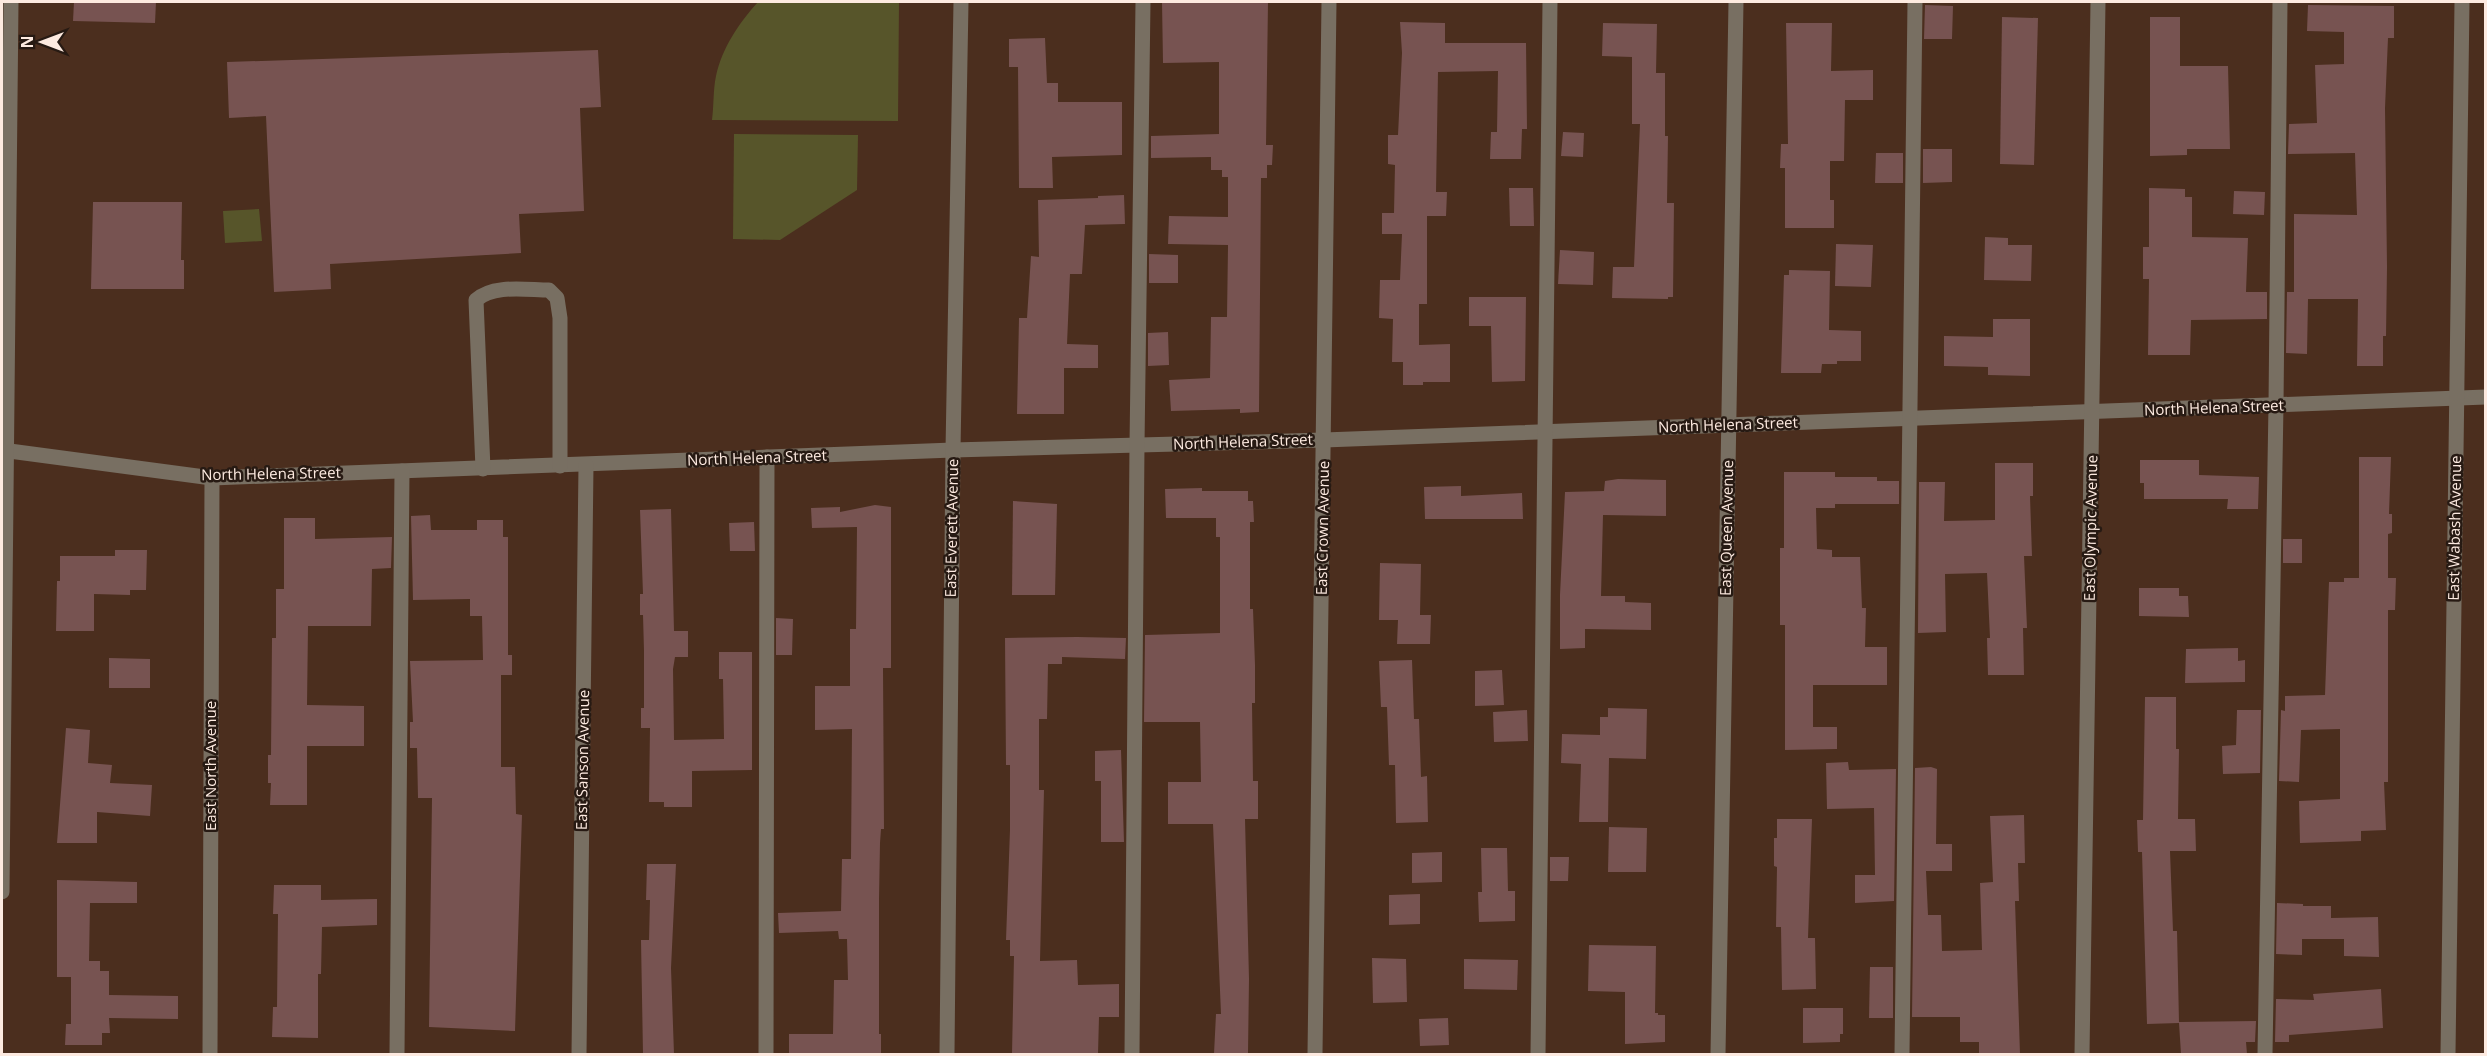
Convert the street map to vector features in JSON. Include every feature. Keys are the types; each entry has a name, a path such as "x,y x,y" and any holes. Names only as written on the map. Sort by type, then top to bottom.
{"street":[{"path":"2,892 4,450 11,2"},
{"name":"East Everett Avenue","path":"947,1054 953,450 961,2"},
{"path":"1132,1054 1143,2"},
{"name":"East Crown Avenue","path":"1315,1054 1329,2"},
{"path":"1538,1054 1550,2"},
{"name":"East Queen Avenue","path":"1718,1054 1736,2"},
{"path":"1902,1054 1915,2"},
{"name":"East Olympic Avenue","path":"2082,1054 2098,2"},
{"path":"2265,1054 2280,2"},
{"name":"East Wabash Avenue","path":"2448,1054 2462,2"},
{"path":"483,469 476,300 481,295 495,290 549,290 557,298 560,318 560,466"},
{"name":"North Helena Street","path":"4,450 212,478 953,450 1324,440 2093,413 2486,397"},
{"path":"766,1054 767,457"},
{"name":"East Sanson Avenue","path":"579,1054 586,465"},
{"path":"397,1054 402,471"},
{"name":"East North Avenue","path":"210,1054 212,478"}],"shaded area":[{"path":"758,2 899,2 898,121 712,120 715,81 722,56 744,18"},
{"path":"734,134 858,135 857,190 780,240 733,239"},
{"path":"259,209 262,241 225,243 223,211"}],"building":[{"path":"74,2 156,2 155,23 73,21"},
{"path":"1162,2 1268,2 1266,145 1273,145 1272,165 1267,165 1267,178 1261,178 1259,412 1240,413 1240,409 1171,411 1169,380 1210,378 1211,317 1227,317 1228,245 1168,244 1169,216 1228,217 1228,177 1222,177 1222,170 1211,170 1211,157 1151,158 1151,136 1219,134 1219,62 1163,63"},
{"path":"1925,5 1953,6 1952,39 1924,39"},
{"path":"2308,5 2394,6 2394,38 2388,38 2385,108 2387,267 2383,366 2357,366 2358,299 2308,299 2307,354 2286,353 2287,292 2294,292 2294,214 2357,215 2355,153 2288,154 2289,124 2317,123 2315,65 2344,64 2344,32 2307,31"},
{"path":"2002,17 2038,18 2034,165 2000,164"},
{"path":"2150,17 2180,17 2180,66 2228,66 2230,149 2187,149 2187,155 2150,156"},
{"path":"1400,22 1445,23 1445,43 1526,43 1527,129 1522,129 1521,159 1490,159 1491,132 1497,132 1498,71 1438,72 1436,192 1447,192 1446,216 1427,216 1427,304 1419,304 1419,345 1450,344 1450,382 1423,382 1423,385 1403,385 1403,362 1392,362 1393,319 1379,318 1380,280 1400,280 1402,234 1382,234 1382,213 1394,213 1395,165 1388,164 1388,135 1398,135 1402,53"},
{"path":"1603,23 1657,24 1656,73 1665,73 1665,136 1668,136 1667,203 1674,203 1673,297 1668,297 1668,299 1612,298 1613,267 1634,267 1640,124 1632,124 1632,57 1602,56"},
{"path":"1786,23 1832,23 1831,71 1873,70 1873,100 1845,100 1844,161 1830,161 1830,200 1834,200 1834,228 1785,228 1785,168 1780,168 1781,144 1788,144"},
{"path":"1045,38 1047,83 1058,83 1058,102 1122,102 1122,155 1052,157 1053,188 1019,188 1018,67 1009,67 1009,39"},
{"path":"598,50 601,107 580,108 584,211 519,214 521,253 330,264 331,289 274,292 266,116 229,118 227,62"},
{"path":"1563,132 1584,133 1583,157 1561,156"},
{"path":"1923,149 1952,149 1952,182 1923,183"},
{"path":"1876,153 1903,153 1903,183 1875,183"},
{"path":"1509,188 1533,188 1534,226 1510,226"},
{"path":"2149,188 2185,189 2185,197 2192,197 2192,237 2248,238 2246,292 2267,292 2267,319 2191,320 2190,355 2148,355 2149,279 2143,279 2143,247 2149,247"},
{"path":"2234,191 2265,192 2264,215 2233,214"},
{"path":"1124,195 1125,224 1085,225 1082,274 1070,274 1067,344 1098,345 1098,368 1064,368 1064,414 1017,414 1019,318 1027,318 1031,256 1039,257 1038,200"},
{"path":"93,202 182,202 181,260 184,260 184,289 91,289"},
{"path":"1985,237 2008,238 2008,245 2032,245 2031,281 1984,280"},
{"path":"1836,244 1873,245 1871,287 1835,286"},
{"path":"1560,250 1594,252 1593,285 1558,284"},
{"path":"1149,254 1178,255 1178,283 1149,283"},
{"path":"1789,270 1830,271 1829,330 1861,331 1861,361 1837,361 1837,364 1822,364 1821,373 1781,373 1784,275 1789,275"},
{"path":"1469,297 1526,297 1525,381 1492,382 1491,326 1469,326"},
{"path":"1993,319 2030,319 2030,376 1988,375 1988,367 1944,366 1944,336 1993,337"},
{"path":"1168,332 1169,365 1148,366 1148,333"},
{"path":"2359,457 2391,457 2389,514 2392,514 2392,533 2388,534 2388,578 2396,578 2395,610 2388,610 2388,782 2384,782 2386,830 2361,831 2361,841 2300,843 2299,801 2340,799 2340,729 2301,730 2299,782 2279,781 2281,710 2285,711 2285,696 2325,695 2329,582 2344,582 2344,578 2359,578"},
{"path":"2140,460 2199,460 2199,475 2259,477 2258,509 2227,509 2228,499 2144,499 2144,483 2140,483"},
{"path":"1995,463 2033,463 2033,496 2030,496 2032,556 2024,556 2027,628 2023,628 2024,675 1988,675 1987,638 1990,638 1987,573 1945,574 1946,632 1918,633 1919,482 1945,482 1944,521 1995,520"},
{"path":"1784,472 1835,472 1835,477 1877,477 1877,481 1899,481 1899,504 1835,504 1835,508 1816,508 1817,549 1832,550 1832,557 1860,557 1862,608 1866,608 1865,647 1887,647 1887,685 1813,685 1813,727 1837,727 1837,749 1785,750 1785,625 1780,625 1780,548 1784,548"},
{"path":"1666,480 1666,516 1603,515 1601,596 1625,596 1625,602 1651,603 1651,630 1585,629 1585,648 1560,649 1565,492 1604,491 1605,481"},
{"path":"1461,486 1461,496 1522,493 1523,519 1425,519 1424,487"},
{"path":"1202,488 1202,491 1248,491 1248,501 1253,501 1254,522 1250,522 1250,609 1253,609 1255,665 1255,703 1252,703 1253,781 1258,781 1258,819 1245,819 1249,979 1248,1053 1246,1054 1214,1054 1216,1014 1221,1014 1213,824 1168,824 1168,782 1201,782 1200,722 1144,722 1145,635 1220,633 1220,537 1216,537 1216,518 1166,518 1165,489"},
{"path":"1013,501 1057,504 1055,595 1012,595"},
{"path":"875,505 891,507 891,668 883,668 884,829 881,829 880,843 879,899 881,1054 789,1054 789,1034 833,1034 834,980 848,980 847,939 839,939 838,931 779,933 778,913 841,911 842,859 851,859 852,729 815,730 815,686 850,686 850,629 856,629 857,527 812,528 811,508 840,507 840,512"},
{"path":"671,509 674,631 688,631 688,657 675,657 673,669 674,740 724,739 723,679 719,679 719,652 752,652 752,770 692,771 692,807 664,807 664,802 649,802 650,728 641,728 641,708 644,708 644,651 643,615 640,615 640,594 643,594 640,510"},
{"path":"430,515 431,530 477,530 477,520 503,520 503,537 508,537 508,655 512,655 512,675 501,675 501,767 515,767 516,814 522,815 515,1031 429,1027 432,798 418,798 417,748 410,748 410,722 413,722 410,661 483,660 482,616 470,616 470,599 413,600 411,516"},
{"path":"284,518 315,518 315,539 392,537 391,568 372,569 371,626 308,626 307,705 364,706 364,746 307,746 307,805 270,805 271,783 268,783 268,755 271,755 272,638 276,638 276,589 284,589"},
{"path":"754,522 755,551 730,551 729,523"},
{"path":"2283,539 2302,539 2302,563 2283,563"},
{"path":"115,550 147,550 146,590 130,590 130,595 94,594 94,631 56,631 60,556 115,556"},
{"path":"1380,563 1421,564 1420,615 1431,615 1430,644 1397,644 1398,620 1379,620"},
{"path":"2139,588 2179,588 2179,596 2188,596 2189,617 2139,616"},
{"path":"776,618 793,619 792,655 776,655"},
{"path":"1005,638 1126,638 1125,659 1062,657 1062,664 1048,664 1047,719 1039,719 1039,790 1044,790 1040,961 1077,960 1078,985 1119,984 1119,1017 1099,1017 1098,1054 1012,1054 1014,956 1010,956 1010,940 1006,940 1010,765 1006,765"},
{"path":"2238,648 2238,661 2245,660 2245,682 2185,683 2186,649"},
{"path":"109,658 150,659 150,688 109,688"},
{"path":"1412,660 1414,719 1419,719 1421,777 1427,776 1428,822 1396,823 1395,765 1389,765 1387,707 1381,707 1379,661"},
{"path":"1502,670 1504,705 1475,706 1475,671"},
{"path":"2145,697 2176,697 2176,749 2179,749 2178,819 2195,819 2196,851 2170,851 2173,931 2177,931 2179,1022 2256,1021 2255,1042 2246,1042 2247,1054 2181,1054 2179,1023 2147,1024 2142,852 2138,852 2137,820 2143,820"},
{"path":"1608,708 1647,709 1646,759 1609,758 1608,822 1579,822 1581,764 1561,763 1562,734 1600,735 1600,717 1608,717"},
{"path":"1527,710 1528,741 1494,742 1493,712"},
{"path":"2237,710 2261,710 2260,773 2223,774 2222,746 2236,745"},
{"path":"66,728 90,730 88,763 112,765 110,783 152,785 150,816 97,812 97,843 57,843"},
{"path":"1121,750 1124,842 1101,842 1101,781 1095,781 1095,751"},
{"path":"1848,762 1849,770 1896,769 1894,901 1855,903 1855,875 1875,875 1874,808 1827,809 1826,763"},
{"path":"1915,768 1937,769 1936,844 1952,844 1952,871 1926,871 1928,915 1941,915 1942,951 1982,950 1980,883 1993,882 1990,816 2024,815 2025,863 2018,863 2019,901 2015,901 2020,1054 1979,1054 1979,1042 1960,1042 1960,1017 1912,1017"},
{"path":"1777,819 1812,819 1808,938 1815,938 1816,989 1782,990 1781,927 1776,927 1777,867 1774,866"},
{"path":"1609,827 1647,828 1646,872 1608,872"},
{"path":"1481,848 1507,848 1508,891 1515,891 1515,921 1479,922 1478,892 1482,892"},
{"path":"1442,852 1442,882 1412,883 1412,853"},
{"path":"1550,857 1569,857 1568,881 1550,881"},
{"path":"647,864 676,864 671,968 674,1054 643,1054 641,940 649,940 650,900 646,900"},
{"path":"57,880 137,882 137,903 90,903 89,961 100,961 100,971 109,971 109,995 178,996 178,1019 109,1018 110,1033 102,1033 102,1045 65,1045 66,1024 71,1024 71,977 57,977"},
{"path":"274,885 321,885 321,900 377,899 377,925 322,927 321,974 318,974 318,1038 272,1037 273,1007 277,1007 278,914 273,914"},
{"path":"1420,894 1420,924 1389,925 1389,895"},
{"path":"2277,903 2331,906 2331,918 2378,917 2379,957 2344,956 2344,939 2302,939 2302,955 2276,954"},
{"path":"1589,945 1656,946 1655,1013 1665,1015 1665,1042 1625,1044 1625,992 1588,991"},
{"path":"1372,958 1406,959 1407,1002 1373,1003"},
{"path":"1464,959 1518,960 1517,990 1464,989"},
{"path":"1870,967 1893,967 1893,1018 1869,1018"},
{"path":"2381,989 2383,1028 2289,1035 2289,1042 2275,1042 2276,999 2314,1000 2313,994"},
{"path":"1803,1008 1843,1008 1843,1034 1840,1034 1840,1042 1803,1043"},
{"path":"1448,1018 1449,1045 1420,1046 1419,1019"}]}
